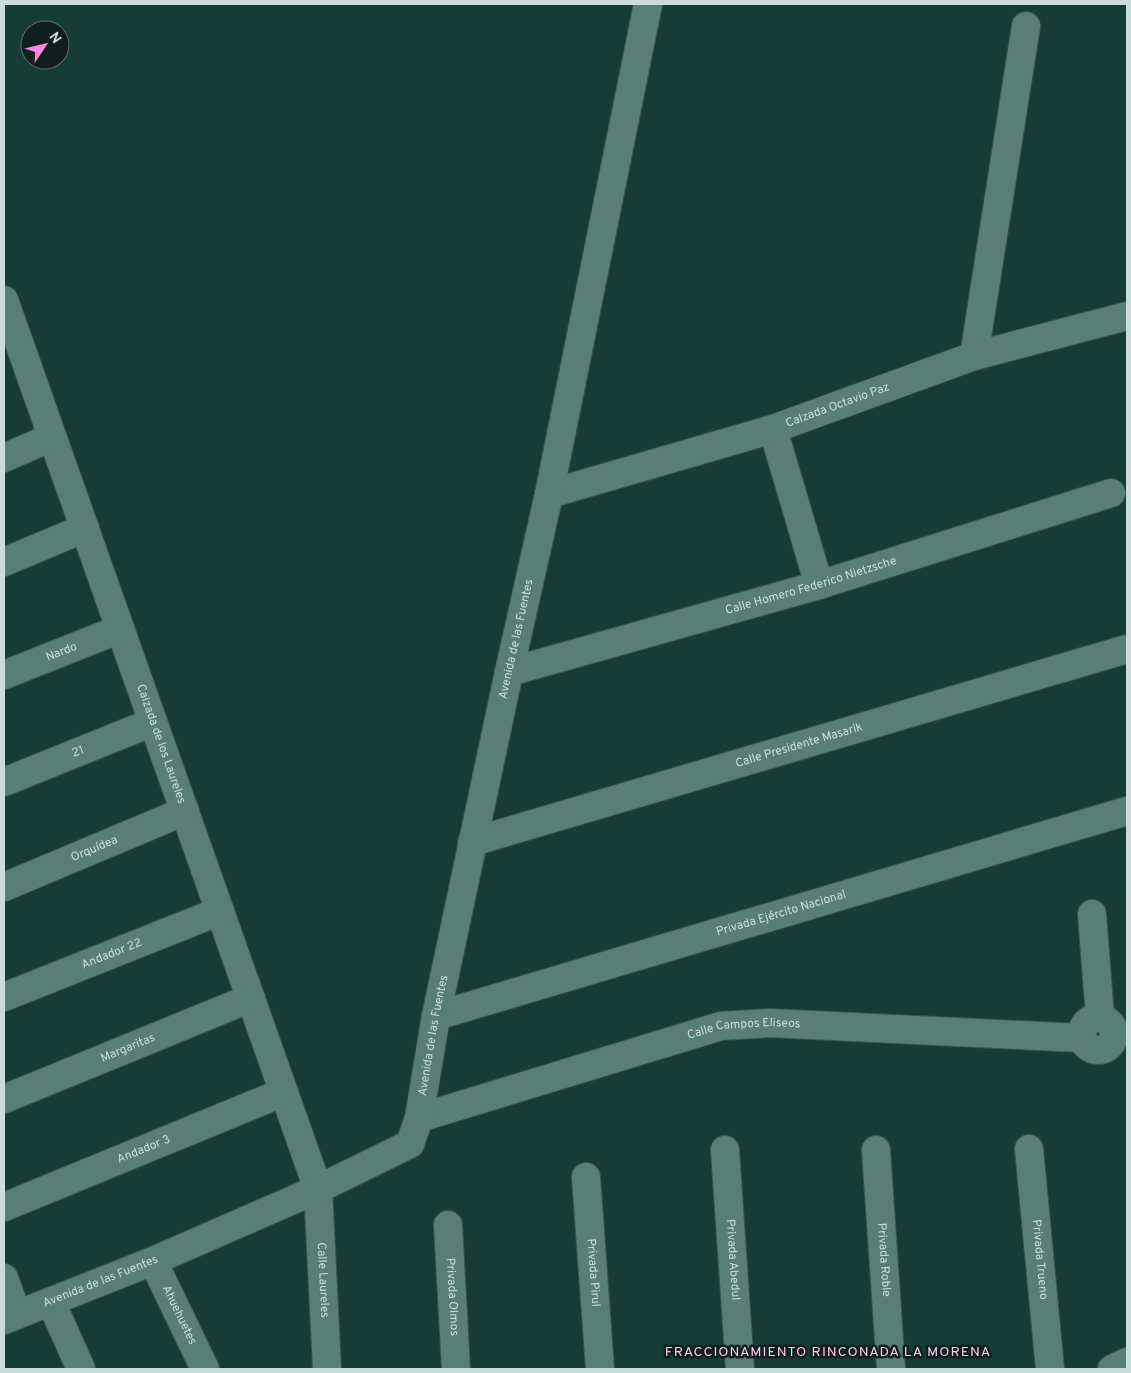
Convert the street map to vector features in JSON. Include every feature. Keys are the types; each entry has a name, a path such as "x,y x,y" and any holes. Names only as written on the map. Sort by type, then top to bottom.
{"street":[{"name":"Avenida de las Fuentes","path":"10,1317 153,1261 318,1189 410,1144 419,1118 436,1016 472,842 549,494 648,4"},
{"path":"974,356 1026,26"},
{"name":"Calzada de los Laureles","path":"4,300 12,349 52,437 318,1189"},
{"name":"Calzada Octavio Paz","path":"549,494 773,429 974,356 1127,316"},
{"path":"773,429 818,584"},
{"path":"4,458 52,437"},
{"name":"Calle Homero Federico Nietzsche","path":"509,672 818,584 1111,493"},
{"path":"4,562 84,528"},
{"name":"Nardo","path":"4,675 120,629"},
{"name":"Calle Presidente Masarik","path":"472,842 1127,649"},
{"name":"21","path":"4,782 153,722"},
{"name":"Orquídea","path":"4,886 185,811"},
{"name":"Privada Ejército Nacional","path":"436,1016 1127,811"},
{"name":"Andador 22","path":"4,997 220,911"},
{"name":"Calle Campos Eliseos","path":"419,1118 721,1026 770,1023 1081,1038 1083,1027 1090,1019 1100,1017 1092,914"},
{"name":"Margaritas","path":"4,1099 251,998"},
{"name":"Andador 3","path":"4,1207 284,1092"},
{"name":"Privada Trueno","path":"1029,1149 1050,1369"},
{"name":"Privada Abedul","path":"725,1150 740,1369"},
{"name":"Privada Roble","path":"876,1150 891,1369"},
{"name":"Privada Pirul","path":"586,1178 600,1369"},
{"name":"Calle Laureles","path":"318,1189 327,1369"},
{"name":"Privada Olmos","path":"448,1225 456,1369"},
{"name":"Ahuehuetes","path":"153,1261 206,1369"},
{"path":"4,1278 10,1317"},
{"path":"51,1302 81,1369"},
{"path":"1112,1369 1127,1362"}],"district":[{"name":"FRACCIONAMIENTO RINCONADA LA MORENA","path":"828,1352"}]}
